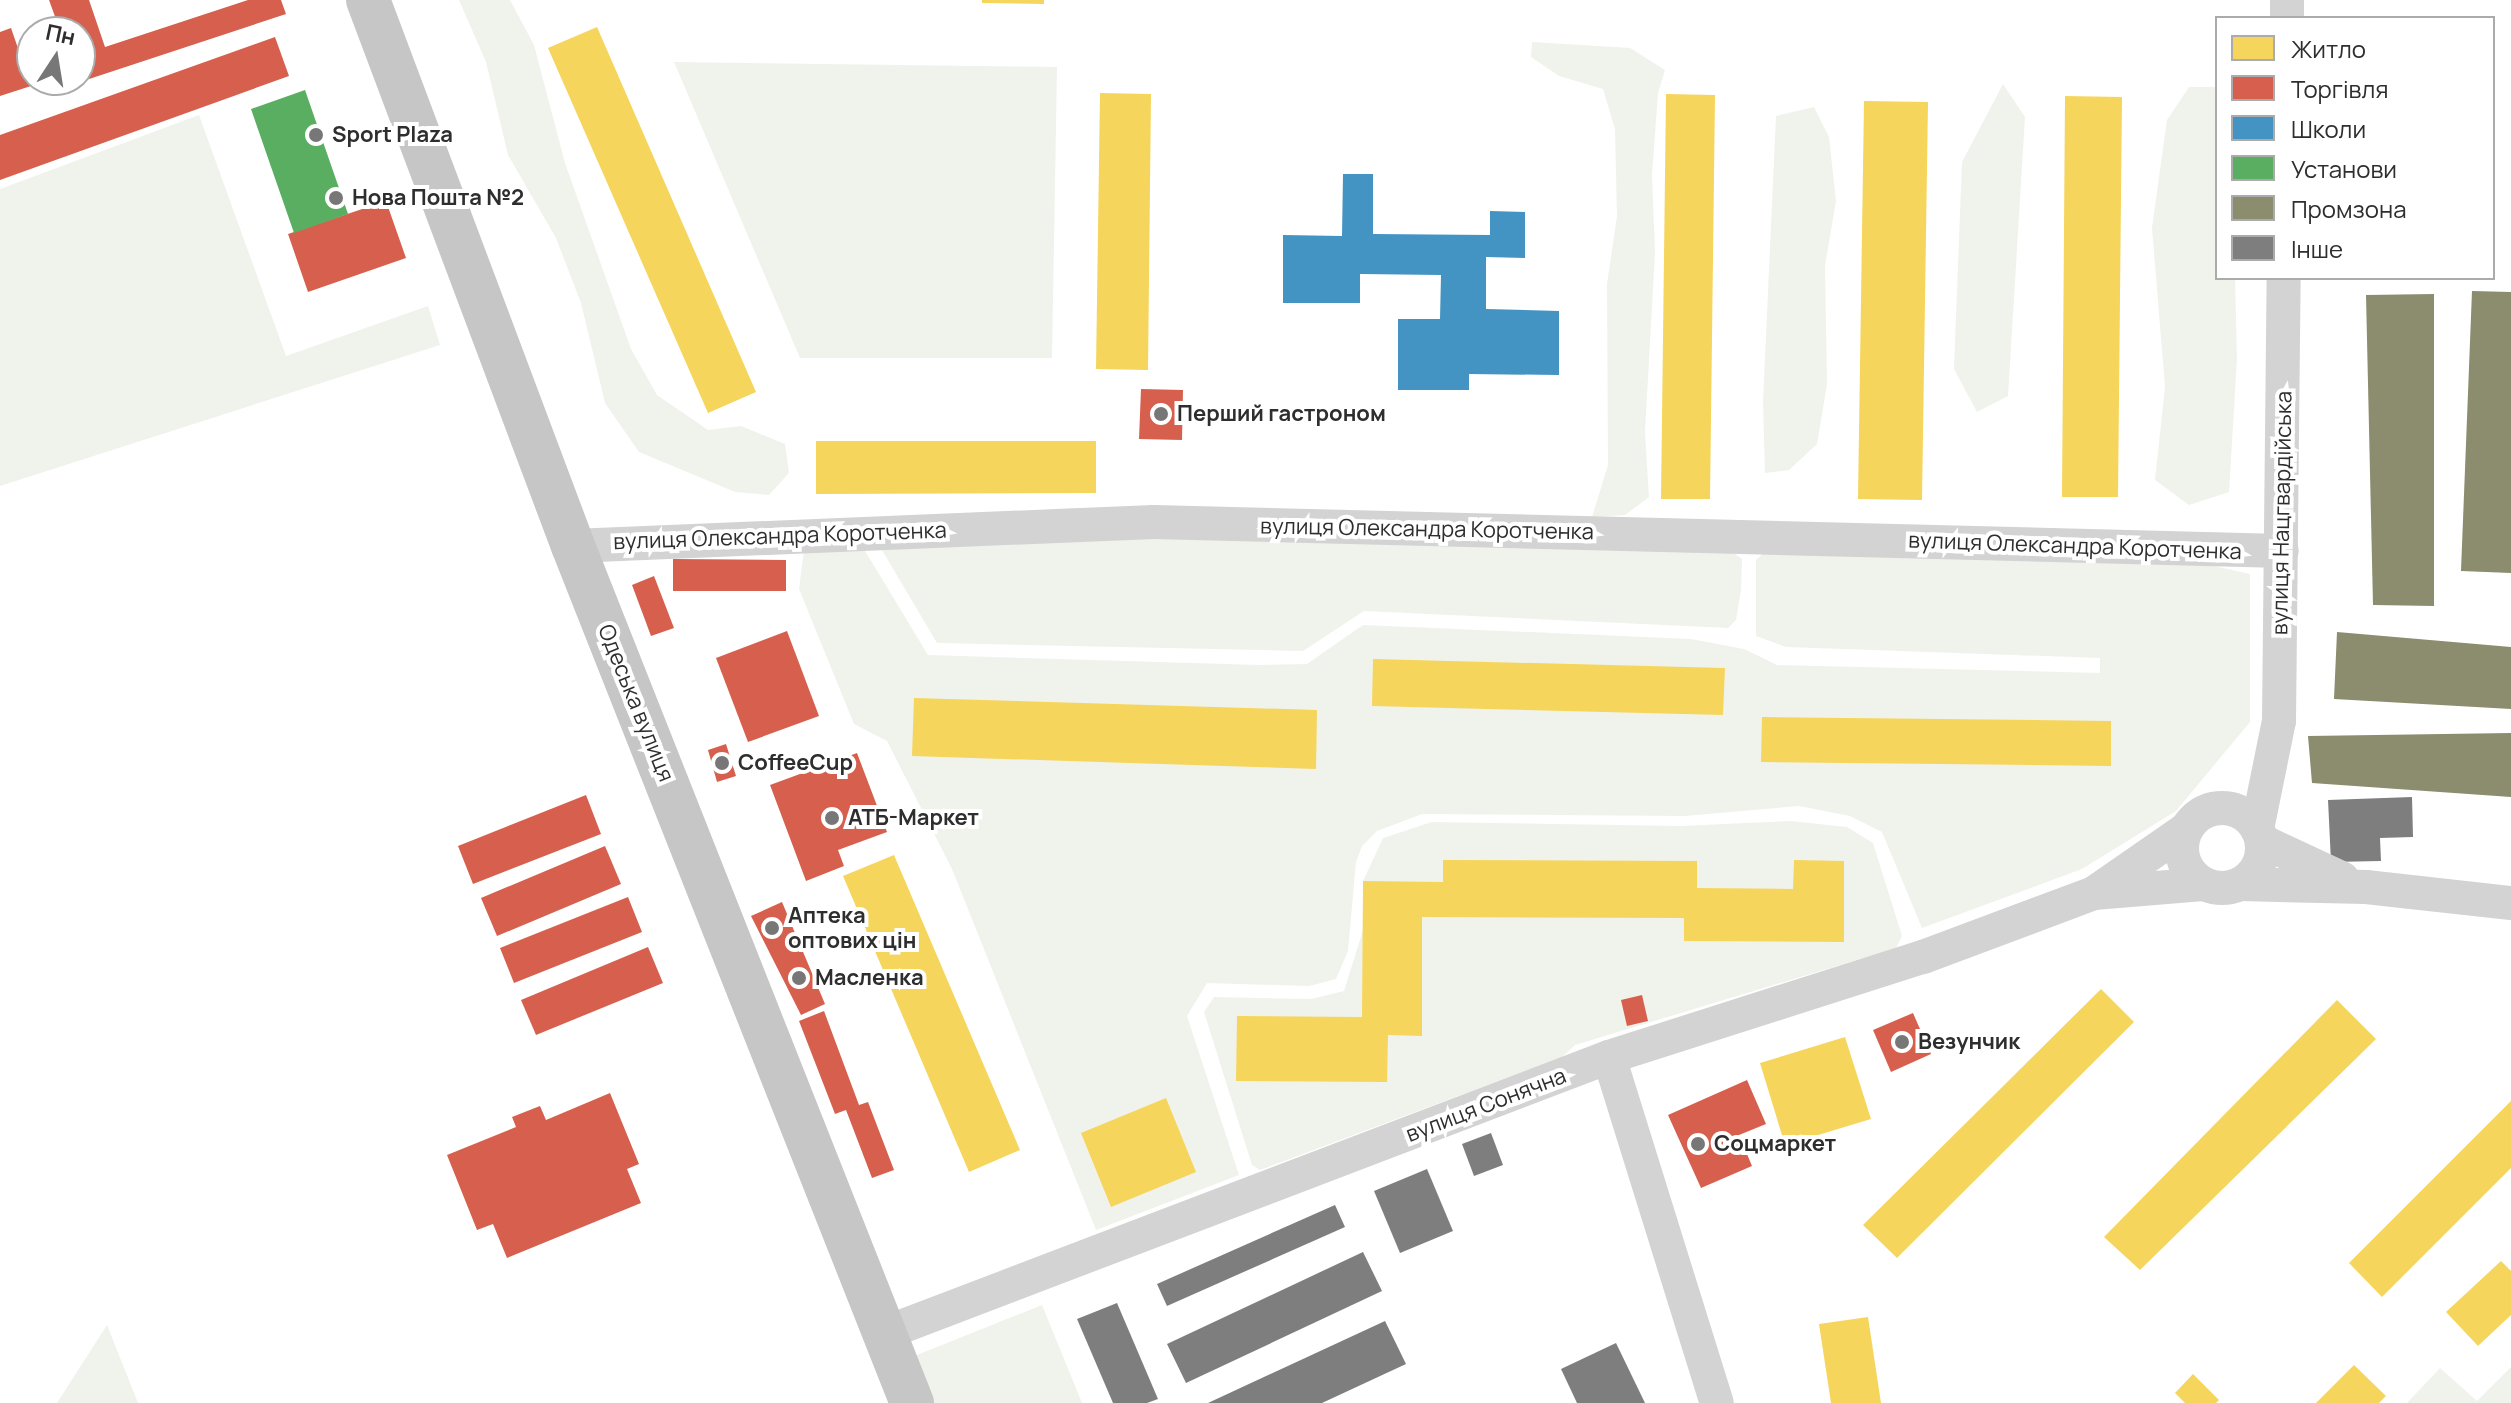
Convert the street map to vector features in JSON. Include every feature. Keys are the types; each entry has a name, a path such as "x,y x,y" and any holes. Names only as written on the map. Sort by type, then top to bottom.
{"main road":[{"name":"Одеська вулиця","path":"368,0 573,546 912,1403"}],"street":[{"name":"вулиця Нацгвардійська","path":"2260,835 2276,749 2282,551 2284,280"},
{"name":"вулиця Олександра Коротченка","path":"573,546 1154,522 2282,551"},
{"path":"2276,749 2194,821 2182,855 2203,884 2366,887 2511,903"},
{"path":"2194,821 2239,812 2260,835 2366,887"},
{"name":"вулиця Сонячна","path":"885,1333 1609,1057 1923,957 2094,893 2194,821"},
{"path":"2240,884 2258,866 2260,835"},
{"name":"вулиця Сонячна","path":"2094,893 2203,884"},
{"path":"1609,1057 1717,1403"}],"shaded area":[{"path":"459,0 510,0 534,45 565,163 631,349 657,395 708,430 741,426 785,444 789,473 769,495 735,492 639,452 605,403 581,303 556,238 508,155 486,62"},
{"path":"1532,42 1630,48 1665,70 1658,93 1652,175 1655,253 1645,432 1649,497 1625,515 1592,517 1608,465 1607,284 1617,216 1615,129 1603,89 1559,76 1531,57"},
{"path":"674,62 1057,67 1052,358 800,358"},
{"path":"2003,84 2025,117 2008,396 1977,412 1954,369 1962,162"},
{"path":"2189,87 2215,87 2215,280 2235,280 2237,359 2229,492 2189,505 2155,480 2165,387 2152,228 2167,120"},
{"path":"1814,107 1829,137 1836,201 1825,265 1827,384 1817,444 1789,470 1765,473 1763,402 1776,116"},
{"path":"199,115 286,356 428,306 440,345 0,486 0,189"},
{"path":"1131,531 1731,551 1742,559 1741,590 1736,620 1728,628 1364,611 1303,651 937,643 882,550"},
{"path":"859,541 928,655 1259,665 1307,664 1363,625 1691,639 1744,649 1777,665 2100,673 2100,658 1786,647 1756,636 1756,560 1768,549 2210,565 2250,574 2250,722 2176,811 2082,869 1922,928 1882,832 1850,816 1799,806 1684,816 1422,814 1377,831 1362,846 1356,862 1348,951 1336,979 1309,986 1207,983 1187,1016 1239,1175 1096,1230 952,869 887,741 854,724 799,589 805,542"},
{"path":"1791,821 1847,827 1873,843 1902,936 1896,948 1575,1045 1562,1057 1260,1170 1252,1165 1204,1012 1214,997 1311,999 1344,991 1363,930 1363,881 1383,838 1432,822 1681,826"},
{"path":"1042,1305 1082,1403 925,1403 907,1359"},
{"path":"107,1325 138,1403 57,1403"},
{"path":"2511,1367 2511,1403 2407,1403 2440,1368 2477,1401"}],"building: Житло":[{"path":"982,0 1044,0 1044,4 982,3"},
{"path":"597,27 756,392 708,413 548,48"},
{"path":"1100,93 1151,94 1148,370 1096,369"},
{"path":"1666,94 1715,95 1710,499 1661,499"},
{"path":"2065,96 2122,97 2118,497 2062,497"},
{"path":"1864,101 1928,102 1922,500 1858,499"},
{"path":"816,441 1096,441 1096,493 816,494"},
{"path":"1373,659 1725,668 1723,715 1372,706"},
{"path":"914,698 1317,710 1316,769 912,756"},
{"path":"1762,717 2111,721 2111,766 1761,762"},
{"path":"894,855 1020,1150 969,1172 843,876"},
{"path":"1443,860 1697,861 1697,888 1793,889 1794,860 1844,861 1844,942 1684,941 1684,918 1422,917 1422,1036 1388,1035 1387,1082 1236,1081 1237,1016 1362,1017 1363,881 1443,882"},
{"path":"2101,989 2134,1022 1897,1258 1863,1225"},
{"path":"2337,1000 2376,1039 2140,1270 2104,1237"},
{"path":"1845,1037 1871,1119 1785,1145 1760,1063"},
{"path":"1166,1098 1196,1172 1111,1207 1081,1133"},
{"path":"2511,1101 2511,1168 2382,1297 2349,1263"},
{"path":"2501,1261 2511,1271 2511,1315 2478,1346 2446,1312"},
{"path":"1868,1317 1881,1403 1831,1403 1819,1324"},
{"path":"2354,1365 2386,1396 2379,1403 2316,1403"},
{"path":"2193,1374 2219,1400 2216,1403 2185,1403 2175,1393"}],"building: Торгівля":[{"path":"49,0 89,0 94,16 55,16"},
{"path":"248,0 281,0 286,14 96,77 96,21 105,47"},
{"path":"11,28 16,42 16,91 0,96 0,32"},
{"path":"275,37 289,76 0,180 0,135"},
{"path":"386,201 406,258 308,292 288,234"},
{"name":"Перший гастроном","path":"1141,389 1183,390 1182,440 1139,439"},
{"path":"673,559 786,560 786,591 673,591"},
{"path":"654,576 674,628 651,636 632,585"},
{"path":"787,631 819,716 748,742 716,658"},
{"name":"CoffeeCup","path":"726,744 736,776 717,782 708,750"},
{"name":"АТБ-Маркет","path":"857,753 887,832 838,850 844,866 806,881 770,785"},
{"path":"586,795 601,834 473,884 458,846"},
{"path":"605,846 621,884 497,936 481,898"},
{"path":"628,897 642,932 514,983 500,948"},
{"path":"782,902 825,1004 801,1015 751,916"},
{"path":"648,947 663,983 536,1035 521,1000"},
{"path":"1642,995 1648,1021 1627,1026 1621,1000"},
{"path":"824,1011 859,1105 868,1102 894,1170 872,1178 846,1110 835,1114 799,1021"},
{"name":"Везунчик","path":"1913,1013 1931,1054 1891,1072 1873,1030"},
{"path":"1747,1080 1766,1124 1739,1135 1752,1166 1701,1188 1668,1115"},
{"path":"610,1093 639,1164 627,1169 641,1203 507,1258 493,1224 477,1230 447,1155 516,1127 512,1117 540,1106 546,1120"}],"building: Школи":[{"path":"1343,174 1373,174 1373,234 1490,235 1490,211 1525,212 1525,258 1486,257 1486,309 1559,311 1559,375 1469,374 1469,390 1398,390 1398,319 1440,319 1441,275 1360,274 1360,303 1283,303 1283,235 1342,236"}],"building: Установи":[{"path":"305,90 348,214 294,233 251,109"}],"building: Промзона":[{"path":"2472,291 2511,292 2511,573 2461,571"},
{"path":"2434,294 2434,606 2373,605 2366,295"},
{"path":"2337,632 2511,647 2511,709 2334,699"},
{"path":"2511,733 2511,797 2312,783 2308,736"}],"building: Інше":[{"path":"2412,797 2413,837 2380,838 2381,861 2331,862 2328,800"},
{"path":"1491,1133 1503,1165 1474,1176 1462,1144"},
{"path":"1427,1169 1453,1231 1400,1253 1374,1191"},
{"path":"1335,1205 1345,1227 1167,1306 1157,1284"},
{"path":"1363,1252 1382,1291 1186,1383 1167,1344"},
{"path":"1117,1303 1158,1399 1147,1403 1113,1403 1077,1319"},
{"path":"1385,1321 1406,1364 1322,1403 1208,1403"},
{"path":"1616,1343 1645,1403 1577,1403 1561,1369"}],"place":[{"name":"Sport Plaza","path":"316,135"},
{"name":"Нова Пошта №2","path":"336,198"},
{"name":"Перший гастроном","path":"1161,414"},
{"name":"CoffeeCup","path":"722,763"},
{"name":"АТБ-Маркет","path":"832,818"},
{"name":"Аптека оптових цін","path":"772,928"},
{"name":"Масленка","path":"799,978"},
{"name":"Везунчик","path":"1902,1042"},
{"name":"Соцмаркет","path":"1698,1144"}]}
